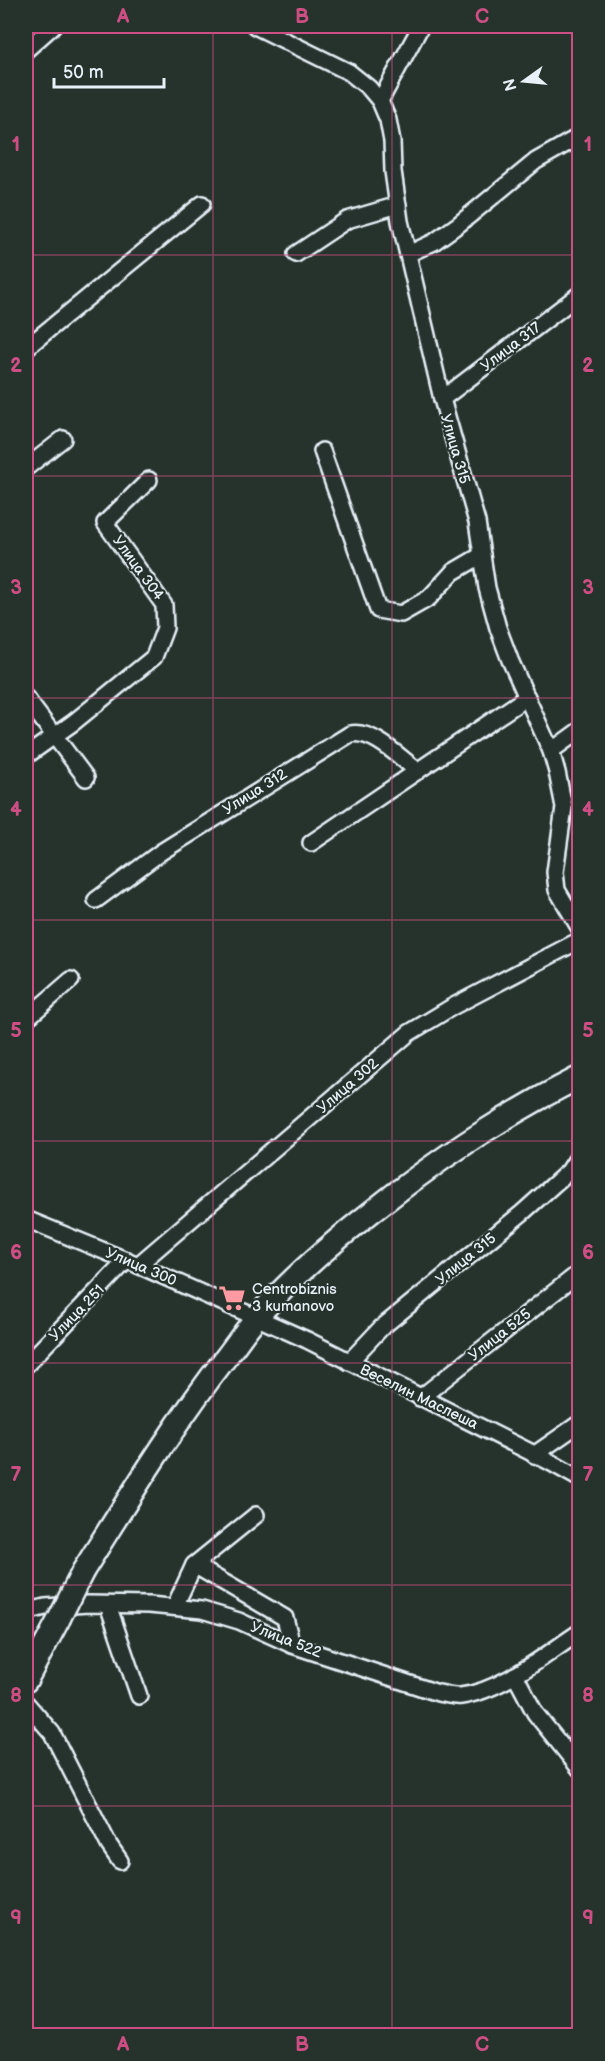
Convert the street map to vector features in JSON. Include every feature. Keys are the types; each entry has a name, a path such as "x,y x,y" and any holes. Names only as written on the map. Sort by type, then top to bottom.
{"main road":[{"path":"26,1681 83,1571 160,1448 203,1386 256,1317 338,1238 423,1171 527,1104 579,1077"}],"street":[{"path":"26,50 52,26"},
{"name":"Улица 315","path":"255,26 350,72 380,101 388,120 398,206 408,254 441,399 477,522 487,588 498,628 551,751 564,807 555,872 557,890 579,929"},
{"path":"380,101 421,26"},
{"path":"408,254 434,242 536,161 579,136"},
{"path":"26,348 202,204"},
{"path":"296,254 347,220 398,206"},
{"name":"Улица 317","path":"441,399 579,294"},
{"path":"26,468 63,439"},
{"path":"322,451 378,610 401,614 429,598 453,572 482,555"},
{"name":"Улица 304","path":"26,756 74,722 154,657 165,628 164,605 105,523 149,480"},
{"path":"310,843 527,697"},
{"path":"26,698 86,778"},
{"path":"551,751 579,730"},
{"name":"Улица 312","path":"96,900 161,852 350,734 359,732 371,735 418,771"},
{"name":"Улица 302","path":"133,1263 409,1033 452,1007 579,940"},
{"path":"26,1019 71,980"},
{"name":"Улица 315","path":"349,1362 381,1328 522,1213 569,1171 579,1154"},
{"name":"Улица 300","path":"26,1219 256,1317"},
{"name":"Улица 251","path":"26,1365 133,1263"},
{"name":"Улица 525","path":"420,1398 579,1272"},
{"name":"Веселин Маслеша","path":"256,1317 455,1414 579,1479"},
{"path":"534,1455 579,1423"},
{"path":"175,1606 194,1564 255,1515"},
{"path":"194,1564 285,1618 292,1645"},
{"name":"Улица 522","path":"26,1612 45,1606 88,1604 175,1606 202,1610 239,1621 292,1645 438,1693 460,1696 486,1689 515,1675"},
{"path":"108,1605 139,1696"},
{"path":"579,1632 515,1675 536,1713 579,1769"},
{"path":"26,1703 52,1733 109,1845 120,1861"}],"place":[{"name":"Centrobiznis 3 kumanovo","path":"232,1298"}]}
